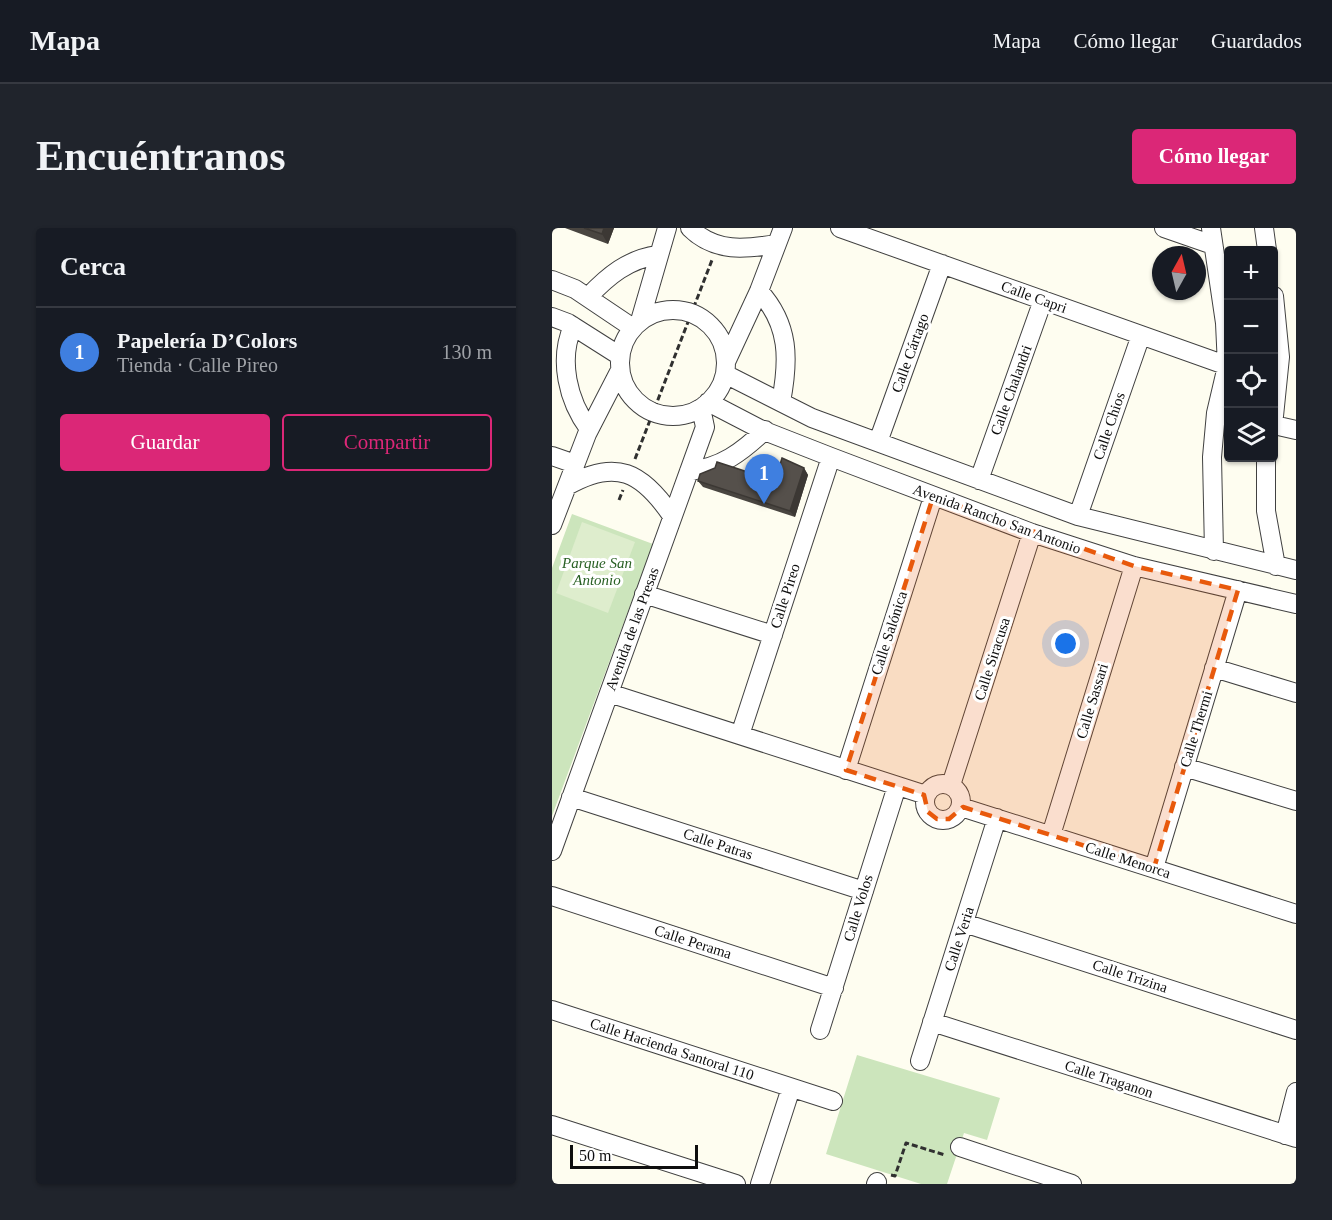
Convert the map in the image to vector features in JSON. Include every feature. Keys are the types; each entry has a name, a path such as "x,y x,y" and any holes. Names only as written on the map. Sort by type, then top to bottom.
{"street":[{"path":"552,525 589,429 620,363 624,341 636,325 667,228"},
{"path":"690,228 718,245 740,250 780,236"},
{"name":"Calle Capri","path":"840,228 1224,365"},
{"path":"1164,228 1212,237 1225,323 1227,354"},
{"path":"1264,228 1266,246"},
{"path":"552,317 573,327 620,363 628,391 635,400 653,412 678,416 705,405 716,394 780,236"},
{"path":"588,297 610,274 644,257 658,255"},
{"name":"Calle Cártago","path":"878,442 942,264"},
{"path":"552,280 576,289 636,325"},
{"path":"759,291 769,302 784,333 788,367 781,402"},
{"name":"Calle Chalandri","path":"979,480 1044,300"},
{"path":"1274,300 1278,333 1277,354"},
{"path":"636,325 663,311 691,314 704,320 715,332 723,346 725,368"},
{"path":"573,327 568,338 566,376 577,413 589,429"},
{"name":"Calle Chios","path":"1078,516 1141,335"},
{"name":"Avenida Rancho San Antonio","path":"725,368 812,418 1078,516 1296,570"},
{"path":"1214,551 1212,457 1216,413 1224,382"},
{"name":"Avenida Rancho San Antonio","path":"705,405 933,497 1032,533 1134,566 1296,604"},
{"name":"Avenida de las Presas","path":"552,851 705,428 705,405"},
{"path":"1278,426 1296,429"},
{"path":"689,471 709,469 740,454 765,430"},
{"path":"552,456 575,464"},
{"name":"Calle Pireo","path":"740,735 831,457"},
{"path":"1266,462 1266,511 1276,566"},
{"path":"567,486 586,475 609,471 630,473 644,481 659,496 672,516"},
{"name":"Calle Salónica","path":"846,770 933,497"},
{"name":"Calle Siracusa","path":"951,785 1032,533"},
{"name":"Calle Sassari","path":"1051,835 1134,566"},
{"name":"Calle Thermi","path":"1154,868 1238,590"},
{"path":"644,594 773,635"},
{"path":"1214,668 1296,693"},
{"path":"609,693 926,795"},
{"path":"1184,767 1296,801"},
{"path":"939,784 951,785 960,794 961,807 954,816 937,819 928,812 926,795 939,784"},
{"name":"Calle Volos","path":"820,1030 897,786"},
{"name":"Calle Patras","path":"571,797 864,891"},
{"name":"Calle Menorca","path":"961,807 1296,914"},
{"name":"Calle Veria","path":"920,1060 998,818"},
{"name":"Calle Perama","path":"552,896 834,988"},
{"name":"Calle Trizina","path":"964,923 1296,1029"},
{"name":"Calle Hacienda Santoral 110","path":"552,1010 833,1101"},
{"name":"Calle Traganon","path":"932,1022 1291,1137"},
{"path":"760,1184 791,1088"},
{"path":"1291,1137 1296,1092"},
{"path":"552,1125 736,1184"},
{"path":"960,1148 1035,1178 1072,1184"}],"path":[{"path":"619,500 718,245"},
{"path":"876,1183 880,1171 895,1176 906,1143 956,1158 960,1148"}],"highlighted area":[{"path":"933,497 1134,566 1238,590 1154,868 963,807 949,819 937,819 928,812 924,795 846,770"}],"green space":[{"name":"Parque San Antonio","path":"572,514 653,544 552,816 552,568"},
{"path":"582,522 635,542 608,613 556,593"},
{"path":"857,1055 1000,1098 987,1140 964,1133 947,1184 921,1184 826,1154"}],"building":[{"path":"584,228 604,228 602,234"},
{"path":"782,458 804,468 790,511 698,481 700,474 715,468 717,462 775,481"}],"place":[{"name":"Papelería D’Colors","path":"764,504"}]}
